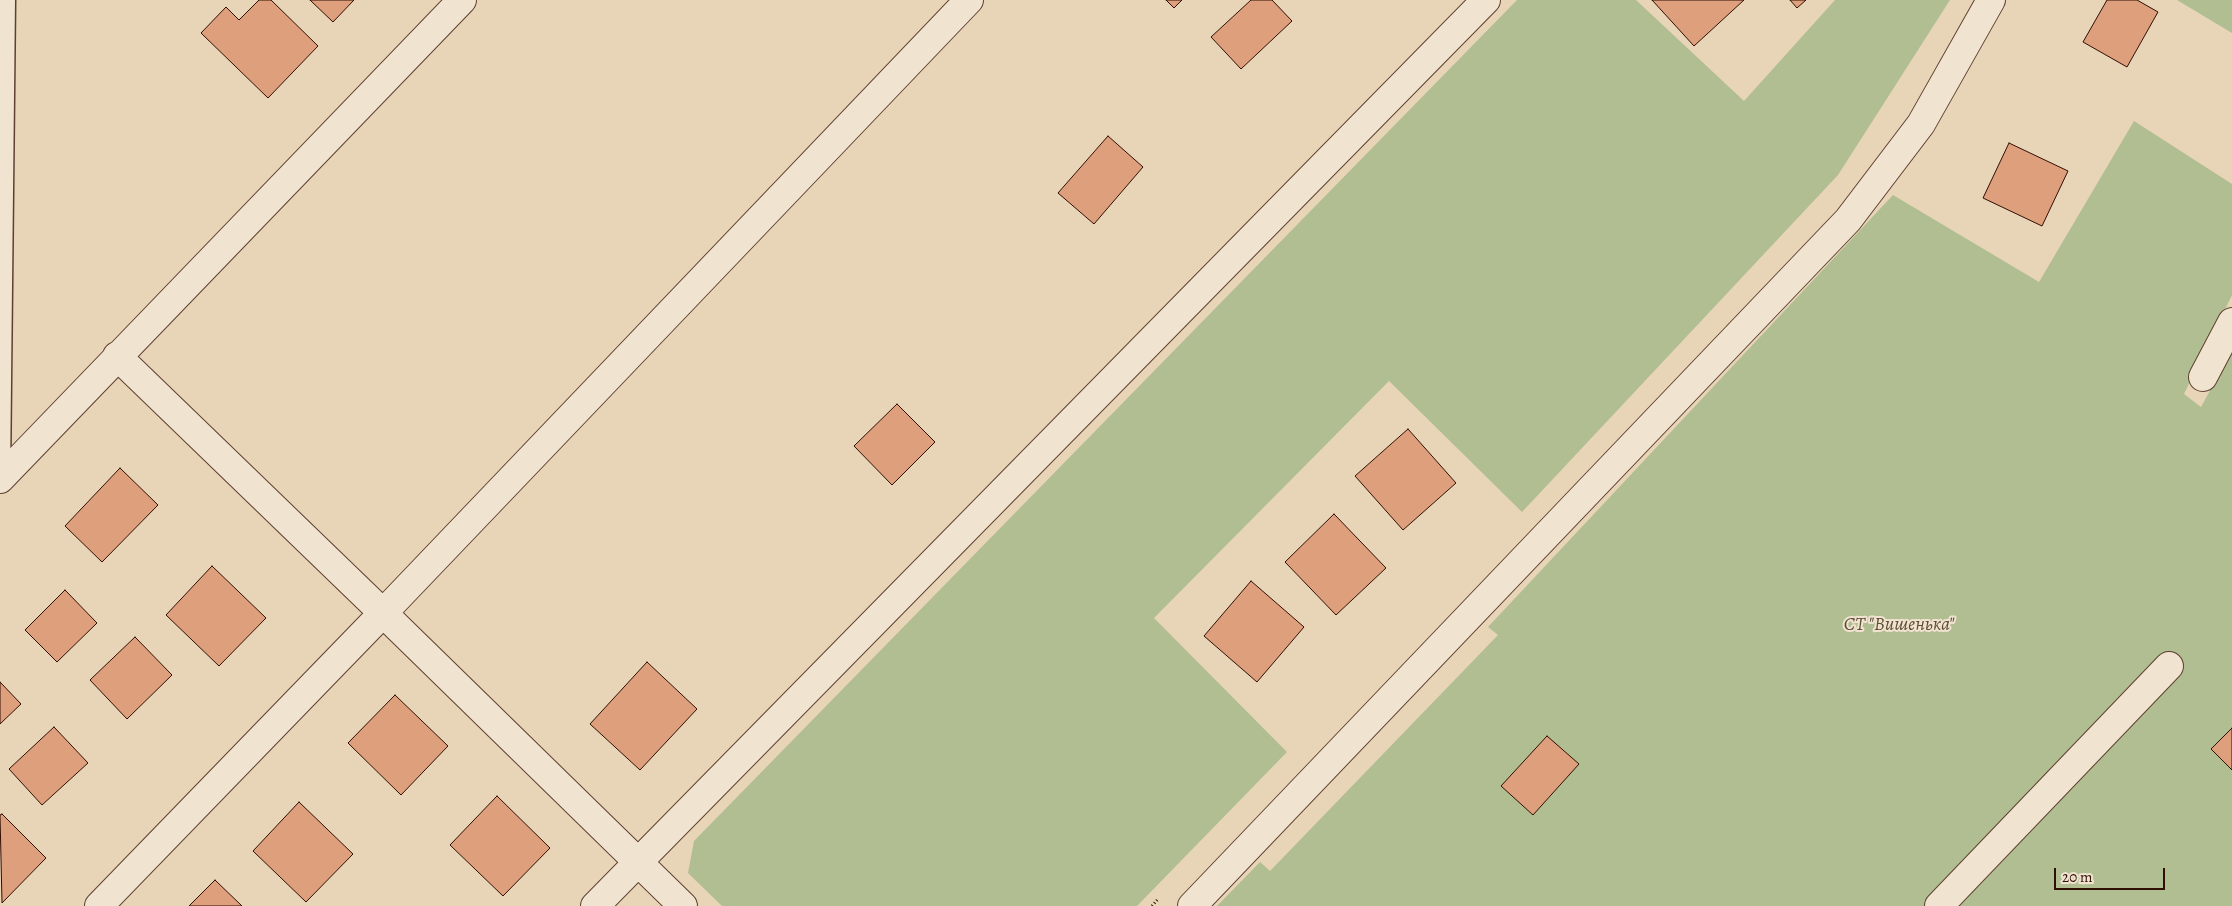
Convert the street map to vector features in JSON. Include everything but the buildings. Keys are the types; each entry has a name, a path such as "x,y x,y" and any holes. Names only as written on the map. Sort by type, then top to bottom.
{"street":[{"path":"1,478 462,0"},
{"path":"99,906 969,0"},
{"path":"595,906 1486,0"},
{"path":"1192,906 1848,220 1921,124 1991,0"},
{"path":"2202,377 2232,322"},
{"path":"117,356 684,906"},
{"path":"1939,906 2169,666"}],"lane":[{"path":"1,478 7,0"}],"green space":[{"path":"1517,0 1636,0 1744,101 1835,0 1950,0 1838,175 1522,512 1389,381 1154,618 1287,752 1137,906 722,906 688,873 694,841"},
{"path":"2177,0 2232,0 2232,33"},
{"name":"СТ \"Вишенька\"","path":"2134,121 2232,184 2232,295 2184,394 2201,407 2232,350 2232,906 1217,906 1260,862 1270,871 1498,635 1488,627 1893,195 2039,282"}]}
